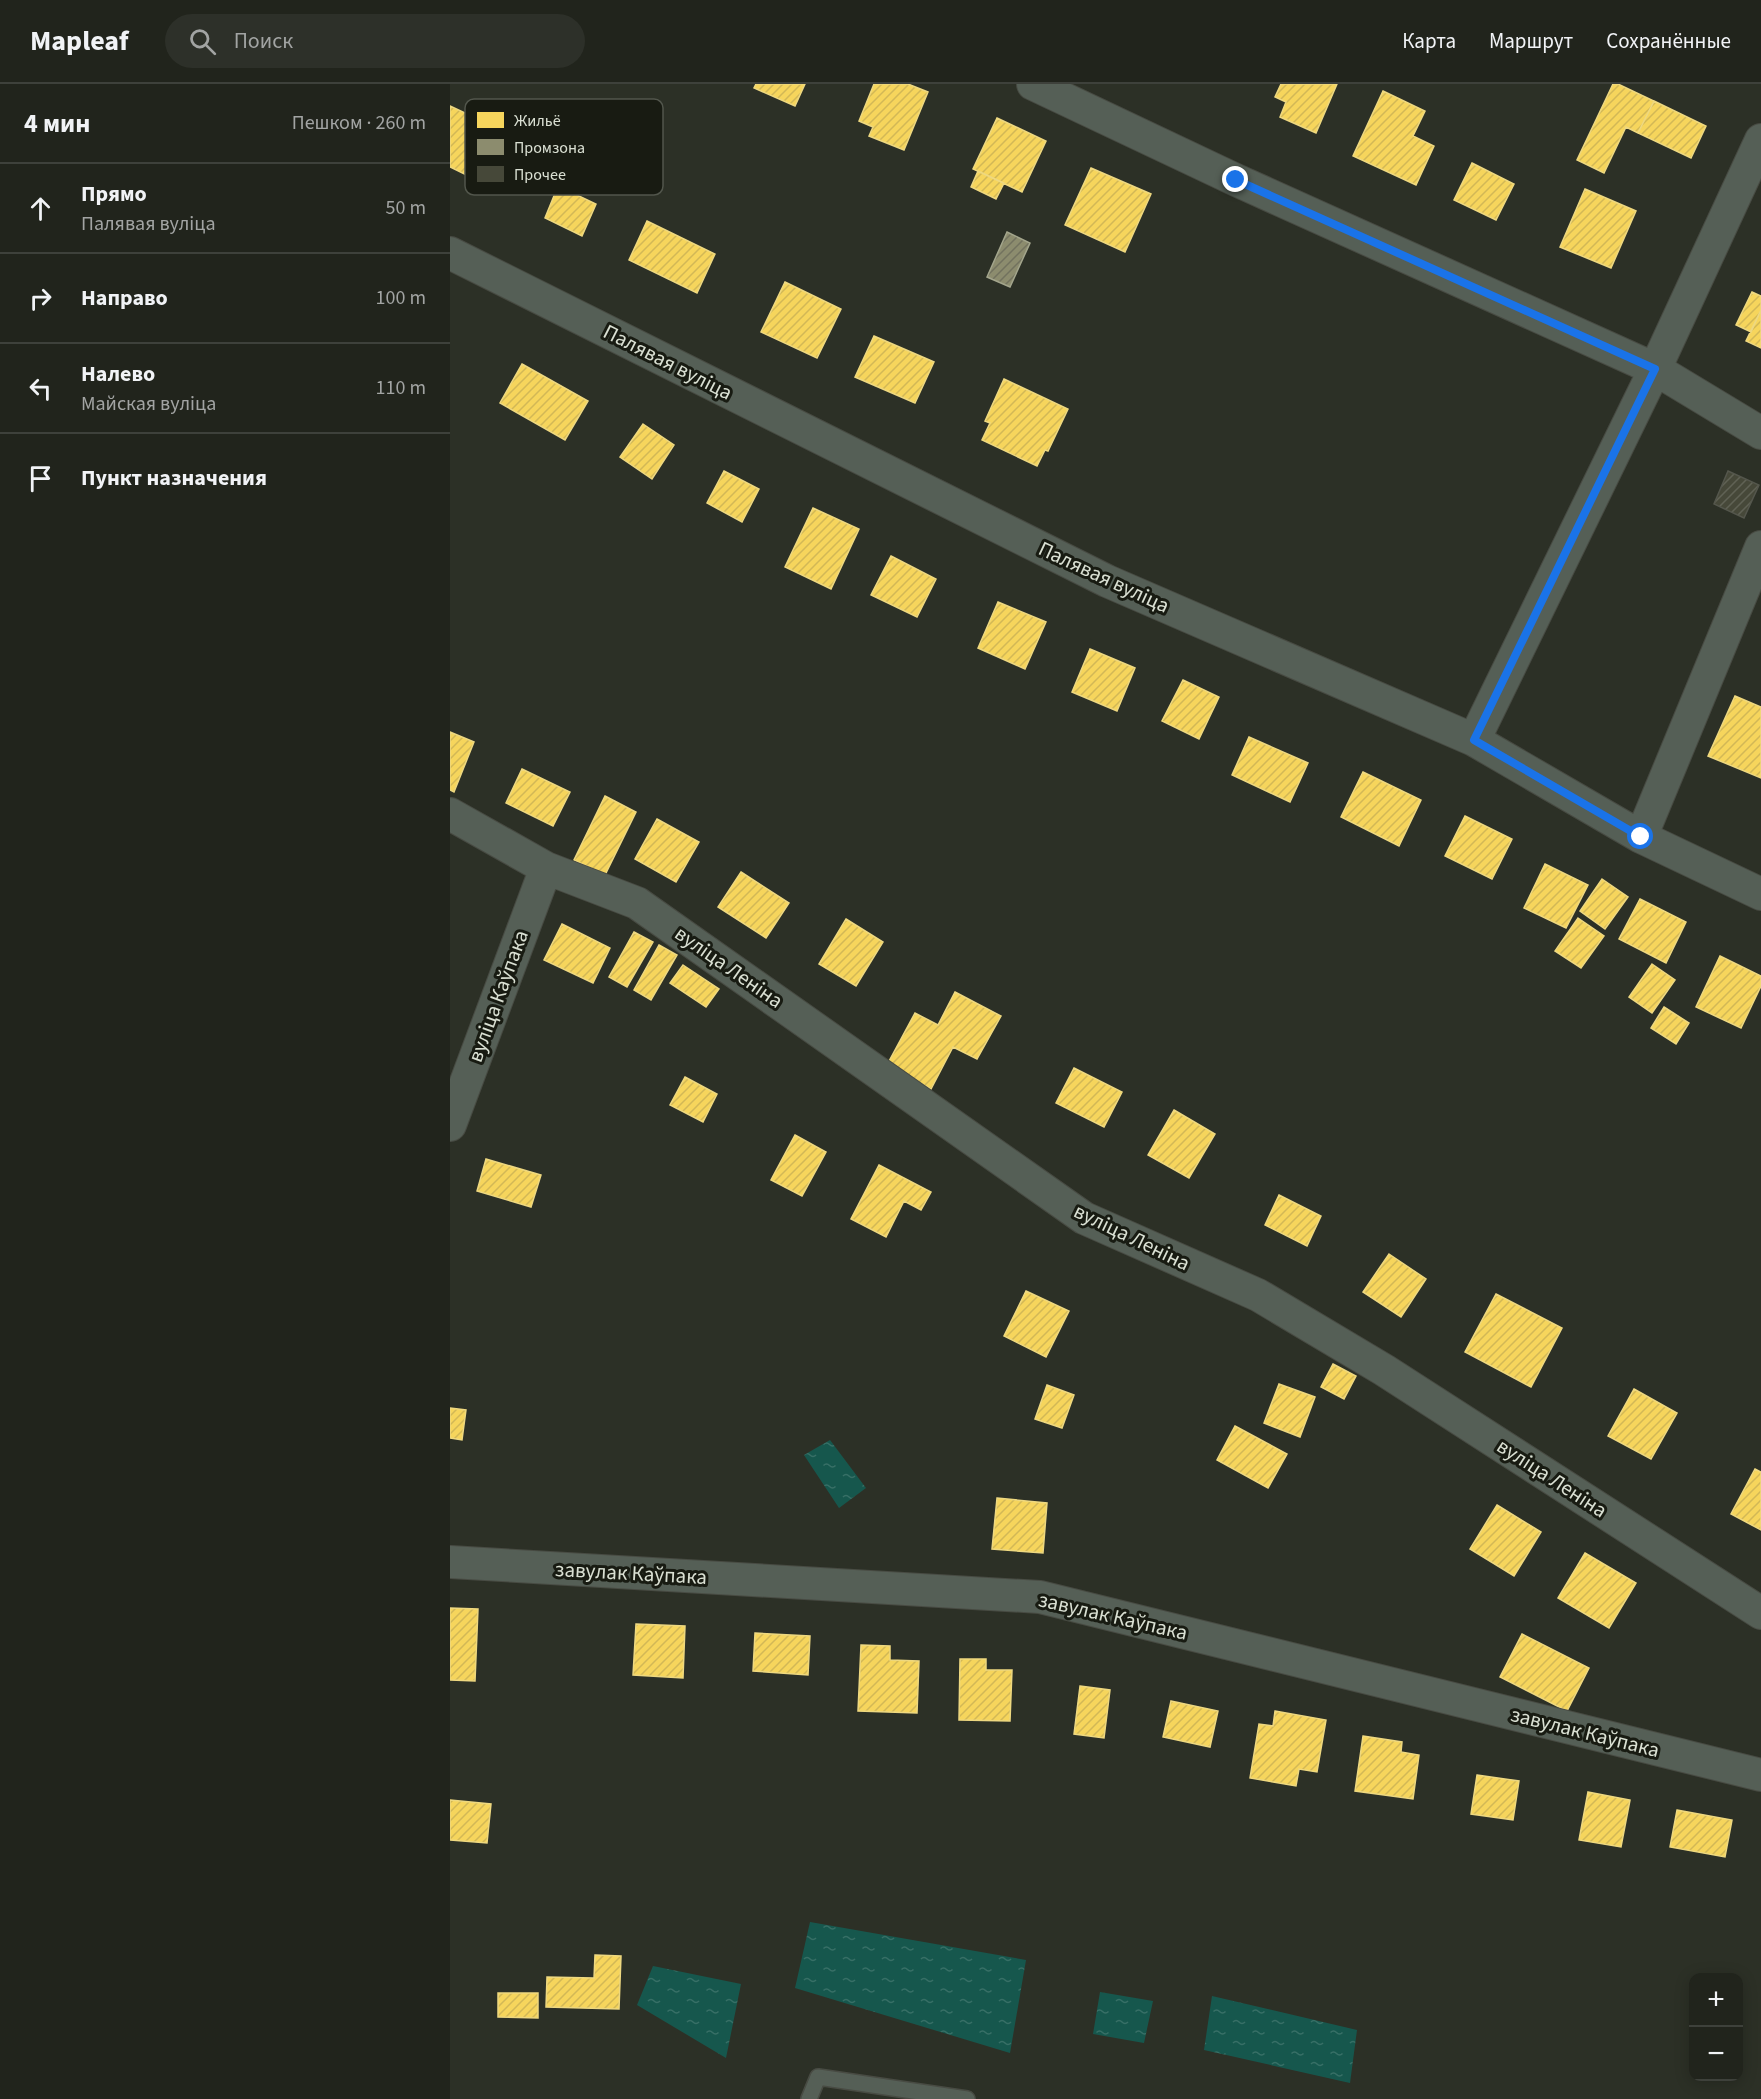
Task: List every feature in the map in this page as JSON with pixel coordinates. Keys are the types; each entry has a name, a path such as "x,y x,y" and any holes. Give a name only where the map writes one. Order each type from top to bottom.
{"street":[{"path":"1033,84 1236,180 1655,369 1761,433"},
{"path":"1474,740 1655,369 1761,140"},
{"name":"Палявая вуліца","path":"450,253 1107,581 1474,740 1641,837 1761,894"},
{"path":"1641,837 1761,547"},
{"name":"вуліца Леніна","path":"450,814 546,868 637,903 1084,1218 1258,1295 1384,1370 1761,1613"},
{"name":"вуліца Каўпака","path":"450,1125 546,868"},
{"name":"завулак Каўпака","path":"450,1562 1040,1597 1761,1775"}],"lane":[{"path":"809,2099 818,2077 967,2099"}],"water":[{"path":"830,1440 866,1488 839,1508 804,1455"},
{"path":"810,1922 1026,1960 1010,2053 795,1988"},
{"path":"653,1966 741,1984 726,2058 637,2005"},
{"path":"1100,1992 1153,2001 1144,2043 1093,2034"},
{"path":"1212,1996 1357,2030 1350,2083 1204,2050"}],"building: Жильё":[{"path":"756,84 805,84 795,106 754,88"},
{"path":"874,84 908,84 928,92 904,150 869,136 873,127 859,121"},
{"path":"1281,84 1337,84 1316,133 1280,117 1286,102 1275,97"},
{"path":"1613,84 1618,84 1654,101 1638,133 1626,127 1604,173 1577,160"},
{"path":"1383,91 1425,111 1413,136 1434,146 1416,185 1353,156"},
{"path":"1654,101 1706,126 1691,158 1638,133"},
{"path":"450,106 465,113 465,174 450,167"},
{"path":"997,118 1046,141 1022,192 973,169"},
{"path":"1472,163 1514,184 1496,220 1454,200"},
{"path":"1091,168 1151,194 1125,252 1065,225"},
{"path":"978,171 1004,183 996,199 971,187"},
{"path":"1585,189 1636,211 1611,268 1560,247"},
{"path":"554,195 577,195 596,204 582,236 545,218"},
{"path":"647,221 715,254 697,293 629,260"},
{"path":"785,282 841,309 817,358 761,332"},
{"path":"1752,292 1761,296 1761,310 1751,332 1736,325"},
{"path":"1761,310 1761,348 1746,341"},
{"path":"874,336 934,362 915,403 855,377"},
{"path":"522,364 588,401 565,440 500,403"},
{"path":"1004,379 1068,409 1048,451 1045,450 1037,466 982,440 990,423 985,421"},
{"path":"643,424 674,445 652,479 620,457"},
{"path":"724,471 759,489 742,522 707,503"},
{"path":"813,508 859,529 831,589 785,567"},
{"path":"891,556 936,579 917,617 871,595"},
{"path":"998,602 1046,622 1025,669 978,648"},
{"path":"1090,649 1135,668 1117,711 1072,692"},
{"path":"1183,680 1219,697 1199,739 1162,721"},
{"path":"1735,696 1761,707 1761,778 1708,756"},
{"path":"450,732 474,742 454,792 450,790"},
{"path":"1249,737 1308,763 1290,802 1232,775"},
{"path":"522,769 570,792 553,826 506,803"},
{"path":"1363,772 1421,800 1399,846 1341,817"},
{"path":"605,796 636,812 605,875 574,860"},
{"path":"1465,816 1512,839 1492,879 1445,856"},
{"path":"657,819 699,842 676,882 635,859"},
{"path":"1545,864 1588,885 1566,928 1524,908"},
{"path":"741,872 789,903 766,938 718,907"},
{"path":"1602,879 1628,897 1605,929 1580,911"},
{"path":"1640,899 1686,922 1666,963 1619,939"},
{"path":"1578,918 1604,936 1581,968 1555,951"},
{"path":"846,919 883,942 856,986 819,964"},
{"path":"562,924 610,948 593,983 544,960"},
{"path":"634,932 653,942 627,987 609,977"},
{"path":"659,945 677,955 651,1000 634,990"},
{"path":"1720,956 1761,976 1761,986 1741,1028 1696,1007"},
{"path":"1652,964 1675,980 1652,1013 1629,997"},
{"path":"683,965 719,989 706,1007 670,983"},
{"path":"955,992 1001,1016 977,1059 953,1047 931,1089 887,1065 915,1013 938,1025"},
{"path":"1664,1007 1689,1023 1676,1044 1651,1028"},
{"path":"1074,1068 1122,1092 1104,1127 1056,1103"},
{"path":"685,1077 717,1094 703,1122 670,1105"},
{"path":"1174,1110 1215,1134 1189,1178 1148,1155"},
{"path":"795,1135 826,1152 802,1196 771,1180"},
{"path":"486,1159 541,1175 531,1207 477,1191"},
{"path":"879,1165 931,1192 921,1210 904,1201 886,1237 851,1219"},
{"path":"1279,1195 1321,1216 1307,1246 1265,1225"},
{"path":"1389,1254 1426,1279 1401,1317 1363,1292"},
{"path":"1026,1291 1069,1311 1046,1357 1004,1336"},
{"path":"1496,1294 1562,1328 1531,1387 1465,1352"},
{"path":"1333,1364 1356,1376 1344,1399 1321,1387"},
{"path":"1279,1384 1315,1397 1300,1437 1264,1423"},
{"path":"1047,1385 1074,1395 1062,1428 1035,1419"},
{"path":"1634,1389 1677,1413 1651,1459 1608,1436"},
{"path":"450,1408 466,1410 462,1440 450,1438"},
{"path":"1235,1426 1287,1454 1268,1488 1217,1460"},
{"path":"1755,1469 1761,1472 1761,1530 1731,1514"},
{"path":"997,1498 1047,1503 1043,1553 992,1549"},
{"path":"1497,1505 1541,1532 1514,1576 1470,1549"},
{"path":"1585,1553 1636,1583 1609,1628 1558,1598"},
{"path":"450,1608 478,1609 475,1681 450,1680"},
{"path":"636,1624 685,1626 683,1678 633,1675"},
{"path":"755,1633 810,1636 808,1675 753,1671"},
{"path":"1522,1634 1589,1668 1567,1711 1500,1677"},
{"path":"861,1645 890,1646 890,1660 919,1661 917,1713 858,1711"},
{"path":"960,1659 986,1659 986,1670 1012,1670 1010,1721 959,1720"},
{"path":"1080,1686 1110,1690 1104,1738 1074,1734"},
{"path":"1171,1701 1218,1711 1210,1747 1163,1737"},
{"path":"1275,1711 1326,1720 1317,1772 1299,1769 1296,1786 1250,1778 1259,1724 1273,1726"},
{"path":"1363,1736 1402,1742 1401,1752 1419,1755 1413,1799 1355,1791"},
{"path":"1477,1775 1519,1781 1513,1820 1471,1814"},
{"path":"1588,1792 1630,1800 1621,1847 1579,1840"},
{"path":"450,1800 491,1804 487,1843 450,1840"},
{"path":"1677,1810 1732,1820 1725,1857 1670,1847"},
{"path":"595,1955 621,1956 619,2009 546,2007 547,1977 594,1978"},
{"path":"498,1993 538,1993 538,2018 498,2017"}],"building: Промзона":[{"path":"1007,232 1030,243 1010,287 987,277"}],"building: Прочее":[{"path":"1728,471 1759,485 1744,518 1714,504"}],"route":[{"path":"1236,180 1655,369 1474,740 1641,837"}]}
